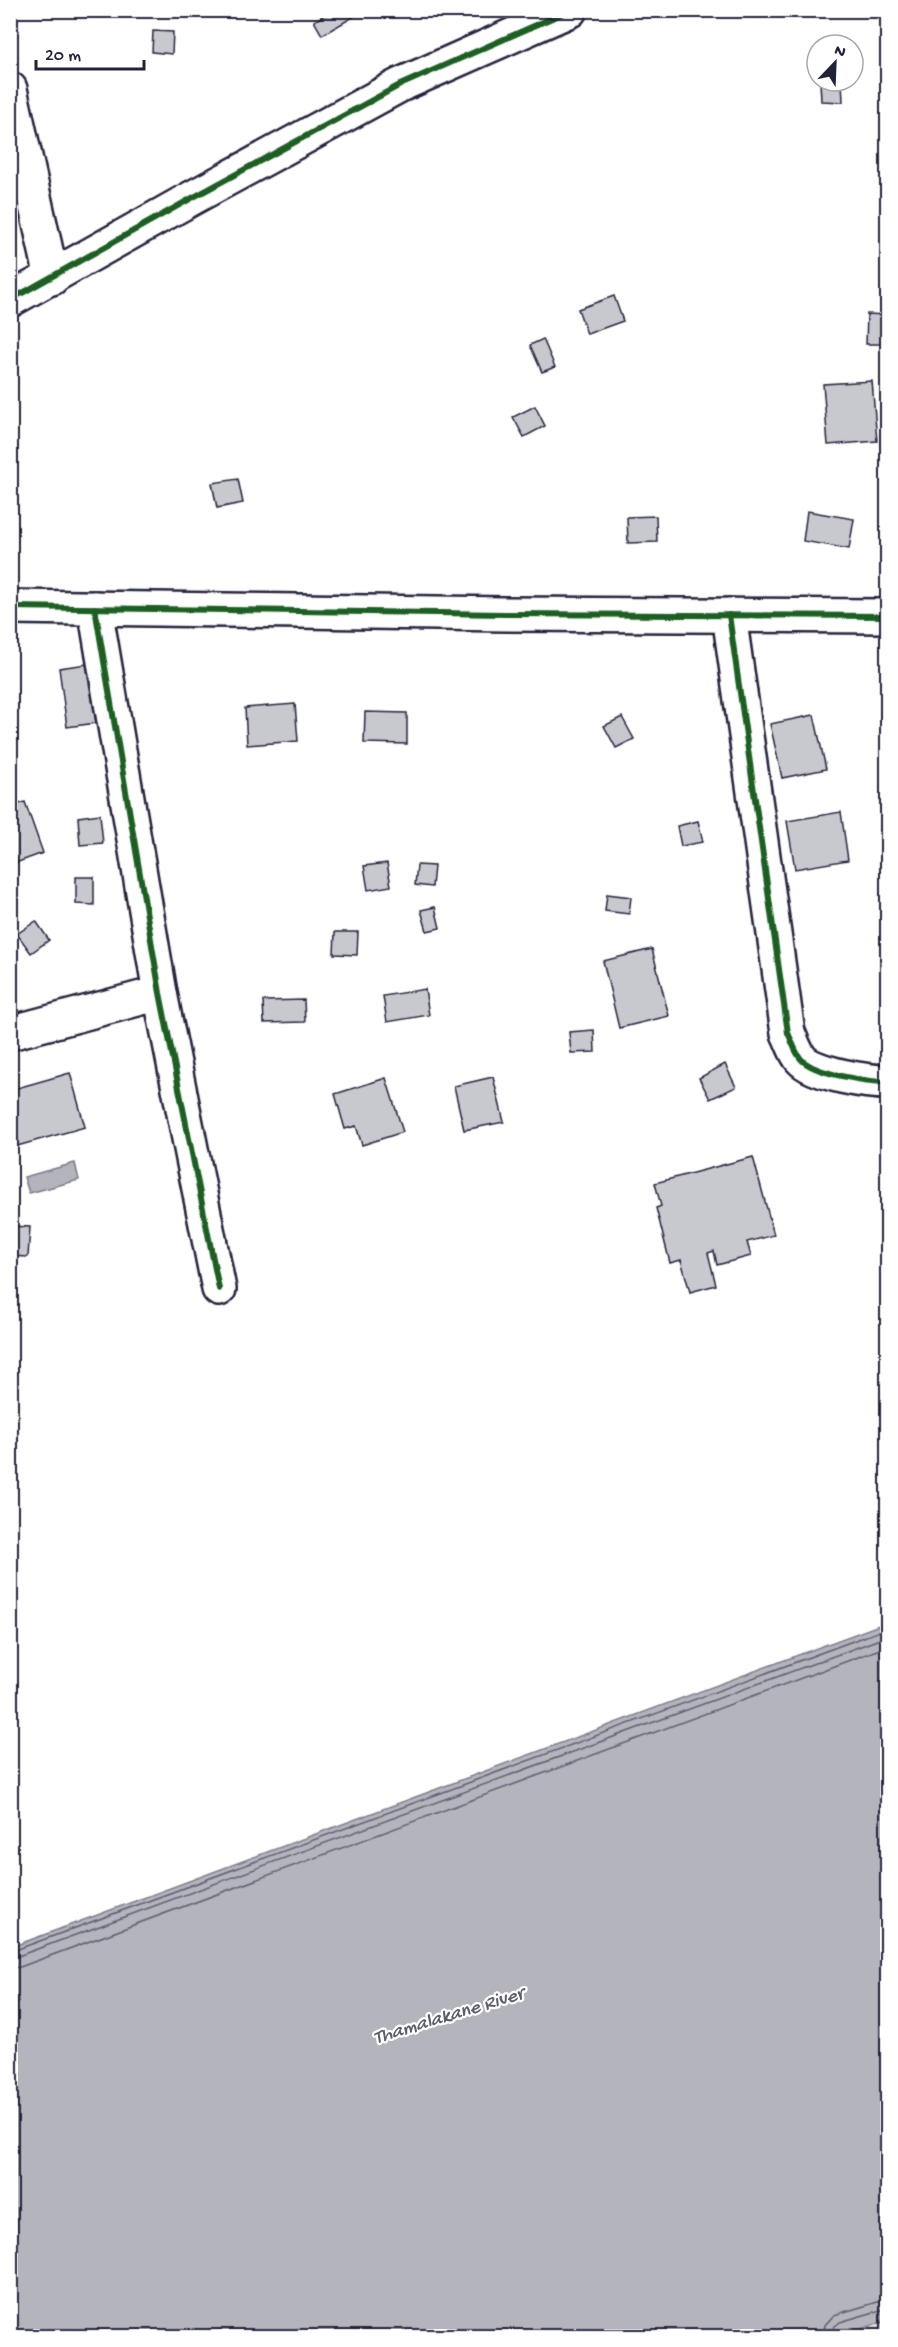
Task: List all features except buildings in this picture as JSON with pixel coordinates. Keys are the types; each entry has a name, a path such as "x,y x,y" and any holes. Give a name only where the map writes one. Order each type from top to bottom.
{"street":[{"path":"10,300 400,85 570,10"},
{"path":"10,89 52,278"},
{"path":"10,607 888,616"},
{"path":"95,608 160,993 219,1289"},
{"path":"729,615 788,1033 802,1060 830,1073 868,1082 888,1082"},
{"path":"10,1033 160,993"}],"shaded area":[{"path":"887,2321 887,2336 837,2336"}],"water":[{"path":"75,1163 79,1180 29,1193 24,1177"},
{"name":"Thamalakane River","path":"887,1622 887,2321 837,2336 11,2336 11,1947"}],"cycle path":[{"path":"10,300 400,85 570,10"},
{"path":"10,607 506,614 888,616"},
{"path":"95,608 160,993 219,1289"},
{"path":"729,615 788,1033 801,1059 817,1069 868,1081 888,1082"}]}
